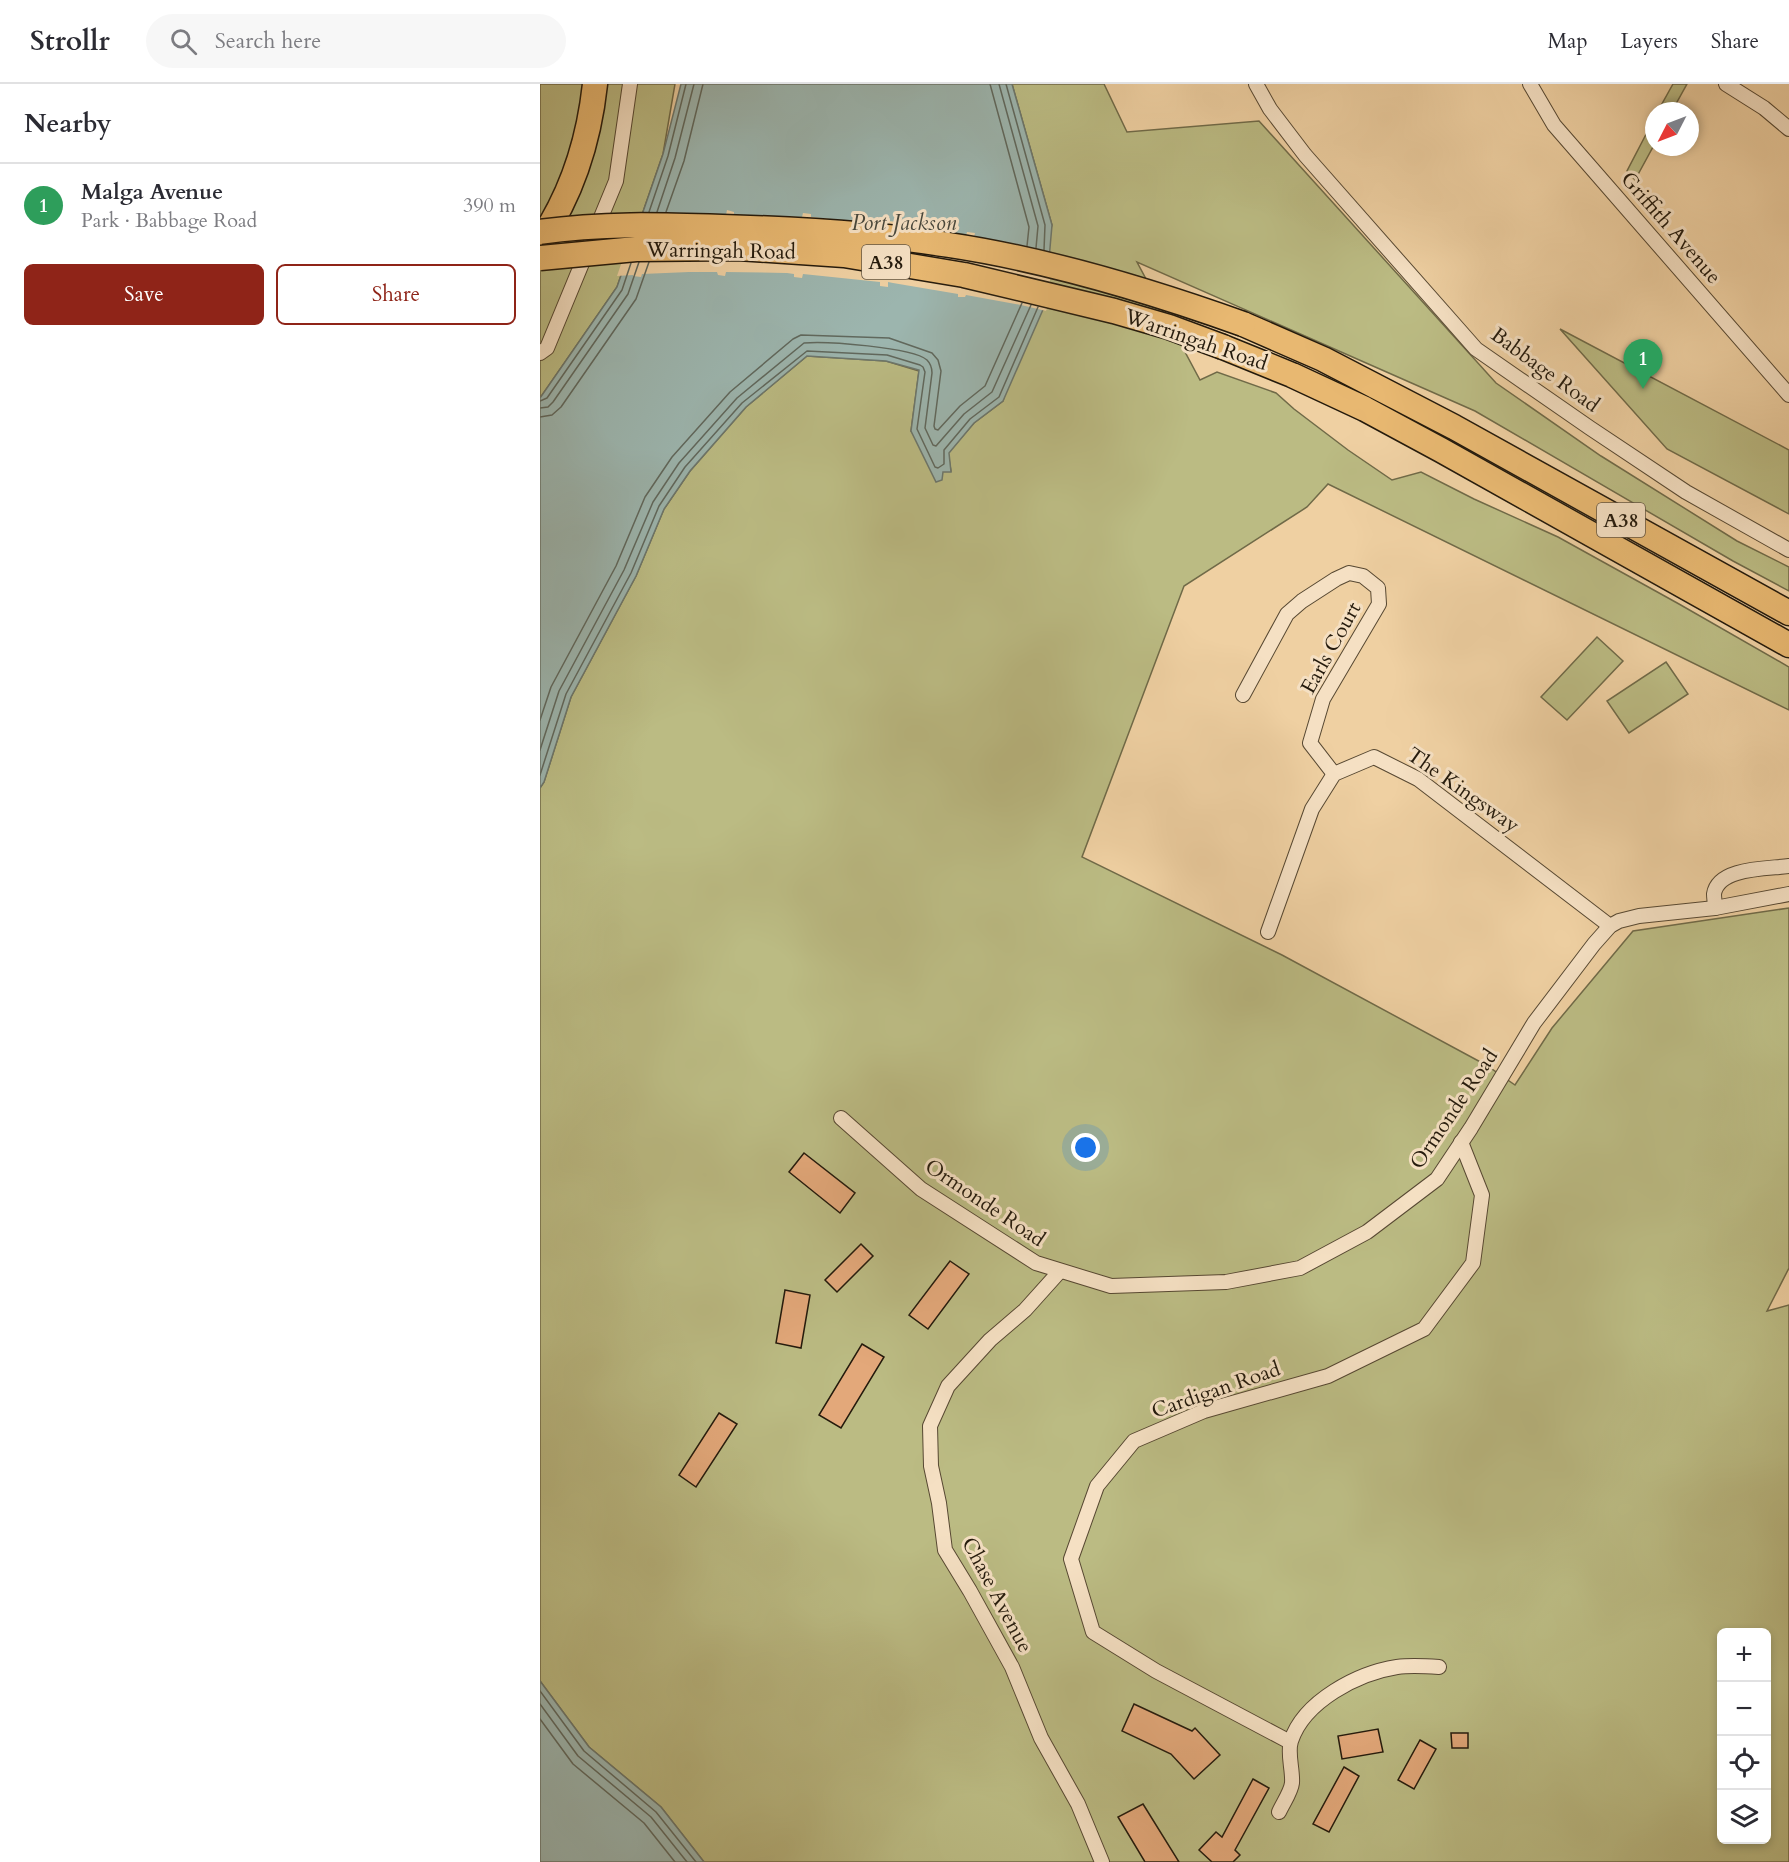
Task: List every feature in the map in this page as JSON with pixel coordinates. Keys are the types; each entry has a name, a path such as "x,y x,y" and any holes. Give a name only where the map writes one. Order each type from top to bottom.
{"highway":[{"path":"540,241 551,225 574,176 586,135 595,84"},
{"name":"Warringah Road","path":"540,232 641,225 755,228 868,235 949,245 1014,257 1085,274 1194,307 1243,324 1323,359 1454,426 1789,613"},
{"name":"Warringah Road","path":"540,258 636,249 738,248 844,255 964,275 1114,311 1168,327 1292,375 1365,409 1789,645"}],"street":[{"path":"540,353 547,348 616,181 630,84"},
{"name":"Babbage Road","path":"1256,84 1270,109 1305,155 1476,349 1677,486 1750,530 1789,550"},
{"name":"Griffith Avenue","path":"1530,84 1554,125 1789,395"},
{"path":"1726,84 1764,108 1789,129"},
{"name":"Earls Court","path":"1243,695 1287,614 1302,601 1349,573 1363,576 1378,588 1379,604 1323,699 1310,743 1334,774"},
{"name":"The Kingsway","path":"1334,774 1374,757 1411,775 1610,926"},
{"path":"1268,932 1312,809 1334,774"},
{"path":"1715,908 1714,893 1717,885 1729,875 1789,866"},
{"name":"Ormonde Road","path":"841,1118 921,1188 1036,1263 1060,1271 1111,1286 1226,1282 1300,1268 1367,1232 1437,1179 1534,1023 1610,926 1640,915 1715,908 1789,894"},
{"name":"Cardigan Road","path":"1290,1742 1156,1671 1093,1632 1071,1559 1096,1486 1134,1441 1204,1411 1328,1376 1424,1329 1473,1263 1482,1195 1461,1143"},
{"name":"Chase Avenue","path":"1060,1271 1025,1310 990,1340 948,1386 930,1426 931,1466 939,1503 945,1550 1012,1667 1041,1738 1078,1804 1102,1862"},
{"path":"1279,1812 1292,1785 1290,1742 1312,1709 1332,1693 1372,1674 1397,1667 1439,1667"}],"green space":[{"path":"540,84 675,84 663,154 617,287 540,398"},
{"path":"1012,84 1104,84 1127,132 1259,121 1496,383 1601,456 1737,541 1789,567 1789,591 1733,561 1475,411 1137,262 1200,380 1217,372 1276,393 1348,450 1392,480 1421,472 1558,537 1789,667 1789,710 1328,484 1307,507 1184,586 1082,857 1282,955 1486,1065 1515,1085 1552,1028 1633,931 1789,908 1789,1268 1767,1311 1789,1305 1789,1862 704,1862 661,1807 589,1747 540,1681 540,788 544,782 571,697 636,576 664,509 690,471 746,407 807,356 886,361 919,371 911,431 943,471 951,471 948,453 974,423 1003,401 1052,225"},
{"path":"1673,84 1687,84 1677,102 1663,102"},
{"path":"1645,136 1645,156 1648,156 1635,180 1627,171"},
{"path":"1560,329 1789,450 1789,514 1667,449"},
{"path":"1597,637 1623,661 1567,720 1541,697"},
{"path":"1666,662 1688,694 1629,733 1607,701"}],"water":[{"name":"Port Jackson","path":"681,84 1012,84 1052,225 1045,305 1003,401 974,423 949,453 951,472 943,472 942,480 936,482 911,431 919,370 886,361 807,356 746,407 690,471 664,509 636,576 571,697 544,782 540,788 540,398 617,287 663,154"},
{"path":"540,1681 589,1747 661,1807 704,1862 540,1862"}],"pier":[{"path":"727,210 734,212 734,215 802,217 803,213 811,214 811,217 888,225 889,221 897,222 897,226 966,236 967,232 975,233 974,237 1052,254 1048,306 1046,311 966,295 958,297 958,294 888,282 888,287 880,286 880,282 803,274 802,278 787,273 726,272 725,276 718,275 717,272 689,272 642,274 641,277 617,276 638,215 642,215 642,212 650,213 650,215 726,215"}],"building":[{"path":"804,1153 855,1193 840,1213 789,1172"},
{"path":"861,1244 873,1256 837,1292 825,1280"},
{"path":"950,1261 969,1274 928,1329 909,1315"},
{"path":"785,1290 810,1295 801,1348 776,1343"},
{"path":"862,1344 884,1357 841,1428 819,1415"},
{"path":"719,1413 737,1424 696,1487 679,1475"},
{"path":"1134,1704 1192,1731 1195,1728 1220,1755 1194,1779 1171,1754 1122,1731"},
{"path":"1378,1729 1383,1752 1342,1759 1338,1736"},
{"path":"1451,1733 1468,1733 1468,1748 1452,1748"},
{"path":"1420,1740 1436,1749 1414,1789 1398,1780"},
{"path":"1344,1767 1359,1776 1329,1832 1313,1824"},
{"path":"1253,1779 1269,1788 1235,1850 1240,1855 1233,1862 1212,1862 1199,1850 1216,1832 1222,1837"},
{"path":"1143,1804 1179,1862 1145,1862 1118,1817"}],"place":[{"name":"Malga Avenue","path":"1643,389"}]}
